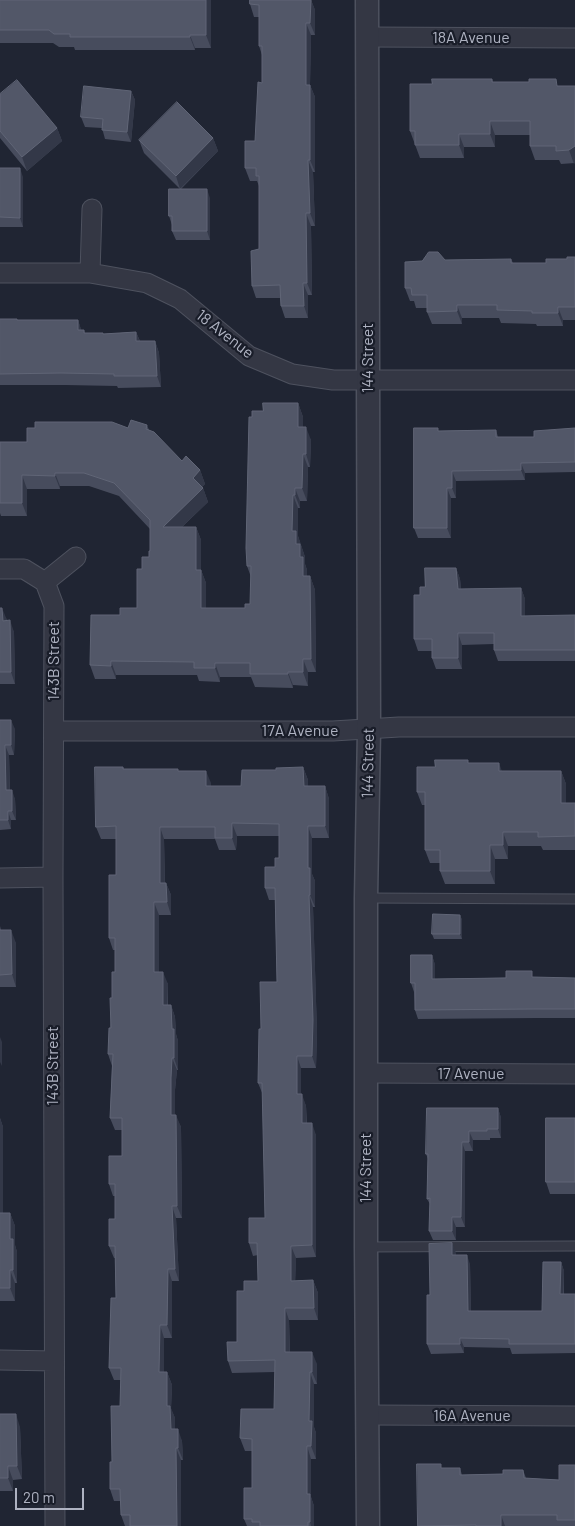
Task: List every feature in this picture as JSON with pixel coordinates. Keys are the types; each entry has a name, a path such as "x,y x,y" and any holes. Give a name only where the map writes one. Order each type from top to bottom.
{"street":[{"name":"144 Street","path":"367,0 369,730 366,898 366,1247 369,1415 368,1526"},
{"name":"18A Avenue","path":"367,38 575,38"},
{"path":"90,273 92,209"},
{"name":"18 Avenue","path":"0,273 90,273 147,283 180,299 249,356 292,374 333,380 575,380"},
{"path":"0,569 24,569 45,582 76,557"},
{"name":"143B Street","path":"45,582 54,606 52,877 55,1526"},
{"name":"17A Avenue","path":"54,731 333,731 400,727 575,727"},
{"path":"0,878 52,877"},
{"name":"17 Avenue","path":"367,1073 575,1074"},
{"path":"0,1360 54,1360"},
{"name":"16A Avenue","path":"369,1415 575,1416"}],"lane":[{"path":"366,898 575,899"},
{"path":"366,1247 575,1246"}],"building":[{"path":"0,0 206,0 206,35 190,35 190,37 70,37 70,34 54,34 49,30 0,30"},
{"path":"250,0 311,0 310,23 306,23 306,85 310,85 310,160 308,160 310,213 306,213 307,283 303,283 304,306 281,306 280,285 252,286 251,251 259,249 259,176 256,176 256,168 245,168 245,141 255,141 258,82 262,83 262,46 259,46 259,5 250,4"},
{"path":"432,79 492,79 492,82 529,82 529,79 556,79 557,86 575,86 575,146 569,150 556,151 556,146 530,146 530,121 490,121 490,134 459,134 459,145 415,145 415,131 410,131 410,84 432,84"},
{"path":"17,80 57,128 22,157 0,131 0,94"},
{"path":"84,86 131,91 127,132 102,130 103,119 81,117"},
{"path":"177,102 213,138 176,176 139,140"},
{"path":"0,168 20,168 20,218 0,217"},
{"path":"169,189 207,189 207,231 172,231 172,216 169,216"},
{"path":"429,252 438,252 445,260 511,259 511,263 546,263 546,259 575,257 575,307 558,307 558,313 532,313 532,311 497,310 497,305 457,305 457,311 427,312 427,295 412,295 411,288 405,288 405,262 422,261"},
{"path":"0,319 78,320 78,330 84,330 84,333 136,332 136,341 155,341 157,376 61,373 0,374"},
{"path":"263,403 298,403 298,427 306,427 306,454 303,454 302,488 295,488 295,495 293,495 292,531 296,531 296,544 300,544 300,557 303,557 303,576 310,576 311,659 303,659 303,672 250,674 250,663 215,663 215,668 194,668 194,662 111,661 111,666 90,665 91,615 120,615 120,608 137,608 137,569 142,569 142,557 149,557 150,520 114,483 84,473 55,473 55,476 22,475 22,503 0,503 0,442 27,442 27,428 35,428 35,422 112,422 128,428 131,420 147,425 146,429 154,432 182,461 186,456 200,470 193,478 203,488 163,527 196,527 196,570 201,570 201,608 245,608 245,604 250,604 251,566 247,566 246,548 249,417 252,417 252,411 263,411"},
{"path":"414,428 438,428 438,431 496,430 496,437 534,437 534,431 575,428 575,462 521,463 521,470 452,471 452,488 447,488 447,528 414,528"},
{"path":"425,568 456,568 458,589 521,588 521,616 575,615 575,650 494,650 494,633 458,633 458,658 432,658 432,639 414,639 414,595 420,595 420,587 425,587"},
{"path":"0,608 2,608 3,621 10,620 11,672 0,672"},
{"path":"0,720 11,720 11,745 5,745 6,790 12,790 12,811 8,811 8,820 0,820"},
{"path":"435,760 468,760 468,763 499,763 499,771 561,771 561,803 575,803 575,836 538,837 538,832 503,832 503,845 490,845 490,871 440,871 440,850 425,850 425,792 417,792 417,767 435,767"},
{"path":"95,767 206,771 206,786 241,786 242,770 276,770 276,768 303,767 304,786 325,786 325,826 308,826 313,1020 312,1056 297,1056 297,1094 302,1094 302,1123 312,1123 312,1245 291,1246 291,1281 313,1280 314,1308 285,1308 285,1352 312,1352 309,1421 312,1421 311,1446 307,1446 307,1494 310,1494 310,1522 308,1522 308,1526 260,1526 260,1522 244,1519 244,1488 252,1488 252,1439 240,1438 241,1409 274,1409 275,1360 228,1361 227,1342 237,1342 237,1291 244,1291 244,1281 258,1281 257,1243 249,1243 249,1218 265,1218 262,1083 258,1083 259,1029 261,1029 260,982 277,982 275,888 265,888 265,867 275,867 275,858 279,858 279,824 232,823 232,838 215,838 215,827 160,827 160,883 166,883 167,902 154,902 154,972 163,972 163,1005 171,1005 172,1029 174,1029 171,1115 176,1115 177,1206 172,1206 175,1269 168,1269 167,1325 160,1325 159,1372 167,1372 167,1406 170,1406 171,1429 178,1429 178,1448 176,1448 177,1526 130,1526 130,1515 121,1515 120,1489 110,1489 110,1462 112,1462 111,1406 120,1406 121,1368 109,1368 111,1298 116,1298 115,1246 109,1246 109,1219 115,1219 115,1184 109,1184 109,1156 122,1156 122,1118 110,1118 113,1054 108,1054 109,1028 111,1028 110,998 112,998 112,972 115,972 115,938 109,938 109,875 116,875 116,826 96,827"},
{"path":"433,914 460,915 460,934 432,934"},
{"path":"0,930 11,930 12,974 0,975"},
{"path":"411,955 432,955 432,979 506,978 506,971 532,971 532,977 575,978 575,1009 415,1010 415,983 411,983"},
{"path":"427,1108 498,1108 498,1129 469,1131 469,1142 462,1142 461,1217 452,1217 452,1231 429,1231 430,1198 427,1199 428,1154 426,1154"},
{"path":"546,1118 575,1118 575,1182 546,1182"},
{"path":"0,1213 10,1213 10,1239 13,1239 13,1270 10,1270 10,1288 0,1288"},
{"path":"452,1243 452,1255 467,1255 468,1311 542,1311 543,1262 561,1262 560,1294 575,1294 575,1344 509,1344 509,1339 460,1338 460,1344 427,1344 427,1295 430,1295 429,1244"},
{"path":"0,1414 16,1414 17,1466 8,1466 8,1478 0,1478"},
{"path":"417,1464 441,1464 441,1468 460,1468 460,1475 503,1474 503,1470 523,1470 524,1478 559,1480 559,1465 575,1465 575,1520 557,1520 557,1515 501,1515 501,1526 418,1526"}]}
